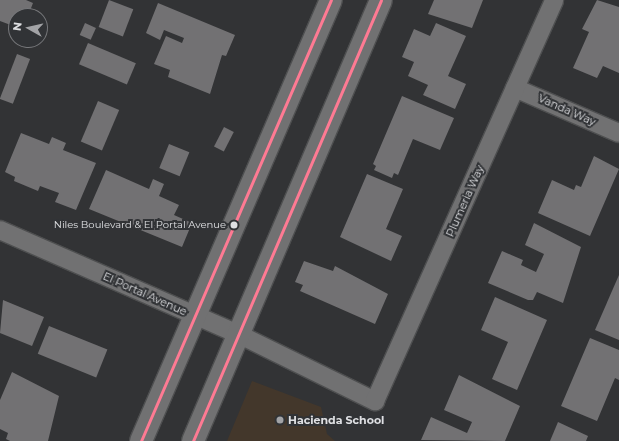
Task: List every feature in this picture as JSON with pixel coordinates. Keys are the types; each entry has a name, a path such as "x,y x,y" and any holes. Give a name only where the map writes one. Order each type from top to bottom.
{"main road":[{"path":"141,441 331,0"},
{"path":"193,441 381,0"}],"street":[{"name":"Plumeria Way","path":"375,401 554,0"},
{"name":"Vanda Way","path":"515,88 619,133"},
{"name":"El Portal Avenue","path":"0,230 238,334 375,401"}],"shaded area":[{"name":"Hacienda School","path":"252,381 321,407 327,434 335,441 227,441"}],"building":[{"path":"0,0 26,0 33,3 31,8 8,8 8,24 0,21"},
{"path":"109,0 133,9 123,36 99,27"},
{"path":"434,0 483,0 472,28 428,14"},
{"path":"597,0 619,7 619,73 603,66 597,78 573,68 589,32 582,29"},
{"path":"158,3 235,35 226,56 222,55 210,94 168,77 170,70 154,64 166,36 182,43 184,38 164,30 160,40 146,33"},
{"path":"85,23 96,28 91,40 80,35"},
{"path":"436,23 466,36 448,76 466,84 455,109 423,95 428,85 408,76 414,62 402,57 414,29 430,36"},
{"path":"88,43 136,63 127,84 79,64"},
{"path":"17,54 30,59 13,104 0,98"},
{"path":"402,96 454,118 440,150 413,139 398,175 394,173 392,178 374,170 376,166 373,164"},
{"path":"98,101 119,110 102,150 81,142"},
{"path":"224,127 234,132 224,152 214,147"},
{"path":"21,133 49,144 52,137 66,143 63,150 96,163 76,210 55,202 59,193 40,186 38,191 14,181 15,177 5,172"},
{"path":"169,144 189,152 180,176 159,168"},
{"path":"594,156 619,169 590,236 538,213 552,180 574,190 576,185 581,187"},
{"path":"106,170 149,189 153,179 164,184 159,196 179,205 174,215 192,223 182,247 89,209"},
{"path":"367,174 403,189 386,229 402,236 391,261 340,237"},
{"path":"534,223 581,247 563,303 537,292 533,300 528,300 488,283 502,251 523,260 521,265 536,272 544,254 525,245"},
{"path":"304,261 333,271 335,266 388,294 375,324 300,291 303,285 295,282"},
{"path":"619,275 619,340 595,330"},
{"path":"495,297 547,320 517,390 492,379 508,342 481,330"},
{"path":"3,300 44,317 32,346 0,333"},
{"path":"49,326 107,350 96,377 38,354"},
{"path":"590,338 619,350 619,380 615,378 597,421 561,406"},
{"path":"12,372 59,396 48,441 10,441 6,439 8,433 0,429 0,400"},
{"path":"459,375 520,406 505,441 421,440 431,417 467,433 472,422 444,410"},
{"path":"558,422 588,436 586,441 550,441"}],"transit line":[{"path":"141,441 331,0"},
{"path":"193,441 381,0"}],"place":[{"name":"Niles Boulevard & El Portal Avenue","path":"234,225"},
{"name":"Hacienda School","path":"280,420"}]}
